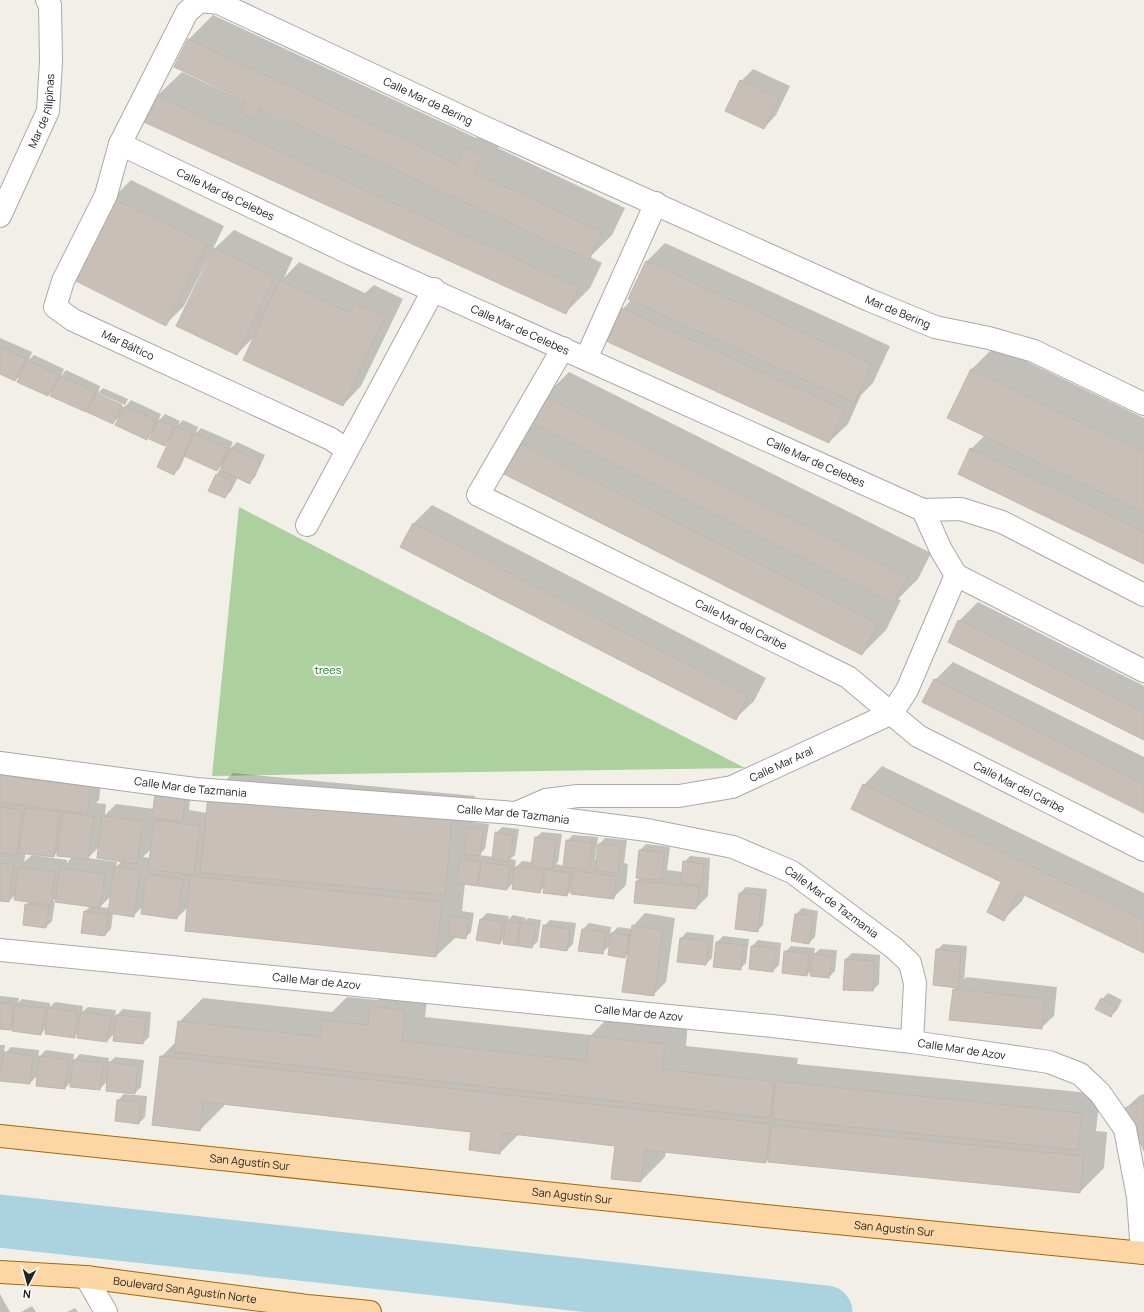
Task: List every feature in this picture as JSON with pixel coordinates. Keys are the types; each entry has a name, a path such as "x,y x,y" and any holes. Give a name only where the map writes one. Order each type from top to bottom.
{"main road":[{"name":"San Agustín Sur","path":"0,1136 1143,1253"},
{"name":"Boulevard San Agustín Norte","path":"0,1272 86,1277 308,1309 370,1312"}],"street":[{"name":"Mar de Filipinas","path":"0,216 48,111 50,5 47,0"},
{"name":"Mar Báltico","path":"200,1 187,12 120,144 106,195 63,281 55,306 73,320 330,439 347,450"},
{"name":"Calle Mar de Bering","path":"200,1 219,2 488,129 656,203"},
{"name":"Calle Mar de Celebes","path":"120,144 351,254 434,289 923,510 961,509 1002,522 1144,595"},
{"path":"586,359 656,203"},
{"name":"Mar de Bering","path":"656,203 869,300 935,327 989,338 1034,351 1144,404"},
{"path":"307,525 434,289"},
{"name":"Calle Mar del Caribe","path":"563,348 478,495 848,677 918,736 1144,850"},
{"path":"923,510 941,550 956,575 1144,671"},
{"path":"892,713 907,690 956,575"},
{"name":"Calle Mar Aral","path":"515,813 546,800 578,796 679,796 732,787 892,713"},
{"name":"Calle Mar de Tazmania","path":"0,763 195,790 515,813 647,830 733,847 792,872 894,948 910,963 915,983 912,1042"},
{"name":"Calle Mar de Azov","path":"0,950 765,1025 912,1042 1049,1062 1080,1074 1100,1093 1125,1129 1138,1197 1143,1253"},
{"path":"86,1277 106,1312"}],"green space":[{"name":"trees","path":"239,507 745,768 212,776"}],"building":[{"path":"188,39 457,164 465,147 483,156 474,172 602,232 589,260 260,107 254,119 240,112 245,100 174,67"},
{"path":"740,80 779,99 764,129 725,111"},
{"path":"157,96 579,287 566,314 144,122"},
{"path":"112,198 207,244 166,326 72,279"},
{"path":"214,248 275,277 237,355 176,326"},
{"path":"646,261 872,364 855,403 628,299"},
{"path":"280,280 350,313 354,303 385,317 343,406 243,360"},
{"path":"622,308 845,410 829,443 606,341"},
{"path":"0,346 26,359 15,381 0,374"},
{"path":"27,360 59,375 48,396 17,382"},
{"path":"971,369 1144,453 1144,513 947,418"},
{"path":"60,376 95,392 86,412 50,396"},
{"path":"96,393 122,405 113,424 87,412"},
{"path":"545,396 908,577 894,604 531,423"},
{"path":"125,406 156,420 147,440 115,425"},
{"path":"159,420 174,427 165,446 149,439"},
{"path":"176,426 193,434 174,475 157,467"},
{"path":"194,433 228,449 217,471 184,456"},
{"path":"516,441 878,624 862,655 500,472"},
{"path":"230,448 260,461 250,484 220,470"},
{"path":"970,448 1144,532 1144,564 958,474"},
{"path":"216,474 233,482 225,498 208,491"},
{"path":"413,523 748,696 736,720 400,547"},
{"path":"958,620 1144,713 1144,740 948,642"},
{"path":"934,679 1144,785 1144,813 922,702"},
{"path":"0,775 91,787 87,814 0,802"},
{"path":"863,784 1144,921 1144,953 1018,892 1004,921 987,912 1001,882 851,809"},
{"path":"155,793 185,796 183,821 152,818"},
{"path":"208,797 452,819 445,895 200,873"},
{"path":"0,807 22,810 17,855 0,853"},
{"path":"25,808 60,812 54,857 19,853"},
{"path":"63,812 94,817 88,859 57,856"},
{"path":"102,816 143,821 137,864 97,858"},
{"path":"154,820 200,826 194,875 148,869"},
{"path":"467,827 483,830 480,856 464,854"},
{"path":"495,832 513,835 509,862 492,859"},
{"path":"535,837 556,840 552,869 531,866"},
{"path":"566,840 592,843 589,870 563,867"},
{"path":"598,844 621,846 618,873 595,871"},
{"path":"639,850 664,853 662,880 636,878"},
{"path":"460,859 481,862 477,886 457,883"},
{"path":"683,861 704,864 702,885 681,883"},
{"path":"481,862 510,866 507,890 478,886"},
{"path":"0,863 14,865 9,902 0,901"},
{"path":"18,867 55,872 51,905 14,900"},
{"path":"114,867 140,870 134,917 108,913"},
{"path":"515,867 543,870 540,893 512,889"},
{"path":"60,868 105,874 100,908 55,902"},
{"path":"546,870 570,873 567,896 543,893"},
{"path":"573,871 616,876 614,899 571,894"},
{"path":"147,874 183,879 177,919 141,914"},
{"path":"190,876 442,902 436,957 185,931"},
{"path":"636,881 699,887 696,909 634,903"},
{"path":"739,893 762,895 758,932 735,929"},
{"path":"25,904 49,907 46,928 23,925"},
{"path":"84,911 108,914 105,936 81,933"},
{"path":"795,914 813,916 809,944 791,941"},
{"path":"451,916 469,919 466,939 448,936"},
{"path":"480,919 503,922 500,944 476,940"},
{"path":"506,921 520,923 517,946 503,944"},
{"path":"521,923 536,925 532,948 518,946"},
{"path":"543,925 570,929 567,951 540,947"},
{"path":"632,925 663,930 654,996 622,992"},
{"path":"582,929 606,932 603,954 578,951"},
{"path":"611,933 629,935 625,958 608,955"},
{"path":"680,938 709,941 706,965 677,962"},
{"path":"716,942 743,945 741,970 713,967"},
{"path":"751,946 776,948 773,972 749,969"},
{"path":"936,949 961,952 958,988 933,985"},
{"path":"784,951 809,954 807,976 782,973"},
{"path":"813,954 832,956 829,978 810,976"},
{"path":"845,959 874,961 873,991 843,990"},
{"path":"953,989 1045,999 1042,1029 949,1020"},
{"path":"1101,998 1116,1006 1111,1017 1095,1009"},
{"path":"0,1003 13,1004 11,1030 0,1029"},
{"path":"15,1005 45,1008 41,1035 12,1031"},
{"path":"370,1006 405,1010 402,1041 586,1061 589,1036 665,1044 662,1069 774,1082 770,1118 174,1052 178,1021 321,1037 322,1020 368,1025"},
{"path":"48,1008 77,1011 75,1038 45,1034"},
{"path":"81,1012 111,1016 107,1042 77,1038"},
{"path":"116,1015 146,1018 143,1044 113,1041"},
{"path":"4,1052 33,1056 30,1084 0,1081"},
{"path":"39,1056 69,1060 65,1089 36,1086"},
{"path":"160,1056 770,1124 766,1163 645,1150 641,1182 611,1179 615,1146 503,1133 500,1154 469,1150 471,1132 203,1102 200,1131 152,1125"},
{"path":"73,1060 103,1063 100,1090 70,1087"},
{"path":"108,1062 138,1066 135,1094 106,1091"},
{"path":"776,1081 1082,1113 1078,1150 772,1119"},
{"path":"117,1100 141,1102 139,1124 115,1121"},
{"path":"1144,1100 1144,1151 1125,1108"},
{"path":"772,1125 1084,1156 1080,1193 768,1162"}],"waterway":[{"path":"0,1221 826,1312"}]}
